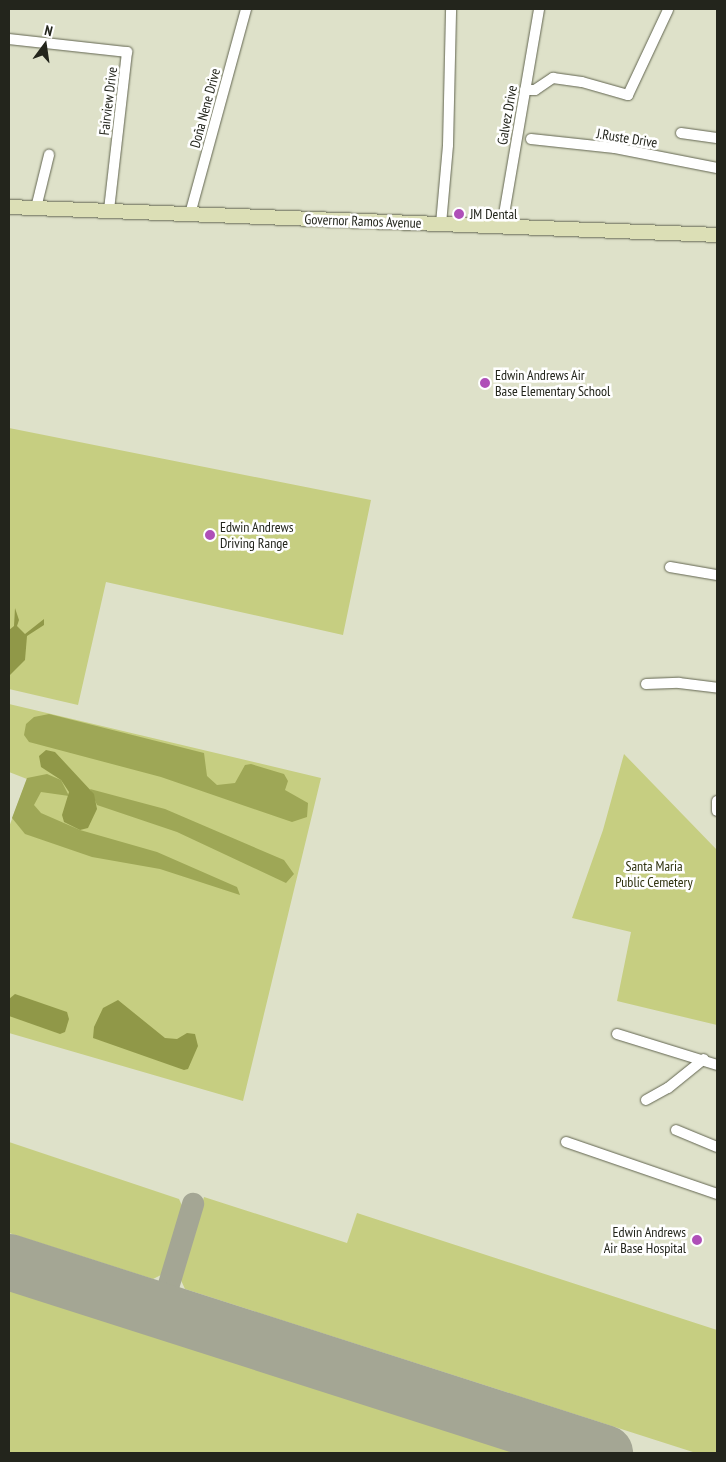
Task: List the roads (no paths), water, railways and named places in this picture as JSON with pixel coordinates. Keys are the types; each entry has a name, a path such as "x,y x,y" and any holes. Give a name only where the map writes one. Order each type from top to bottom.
{"main road":[{"name":"Governor Ramos Avenue","path":"9,207 717,235"}],"street":[{"name":"Doña Nene Drive","path":"190,214 246,9"},
{"path":"441,224 448,145 451,9"},
{"name":"Galvez Drive","path":"502,226 539,9"},
{"path":"525,90 535,90 553,78 582,82 628,95 668,10"},
{"name":"Fairview Drive","path":"9,39 127,52 109,211"},
{"path":"681,133 717,138"},
{"name":"J.Ruste Drive","path":"531,139 615,148 717,168"},
{"path":"36,208 49,155"},
{"path":"670,567 717,575"},
{"path":"646,684 680,683 717,688"},
{"path":"717,801 717,811"},
{"path":"617,1034 704,1059 717,1065"},
{"path":"646,1100 668,1088 704,1059"},
{"path":"676,1130 717,1147"},
{"path":"566,1142 717,1194"}],"place":[{"name":"JM Dental","path":"459,214"},
{"name":"Edwin Andrews Air Base Elementary School","path":"485,383"},
{"name":"Edwin Andrews Driving Range","path":"210,535"},
{"name":"Edwin Andrews Air Base Hospital","path":"697,1240"}],"park label":[{"name":"Santa Maria Public Cemetery","path":"654,874"}]}
